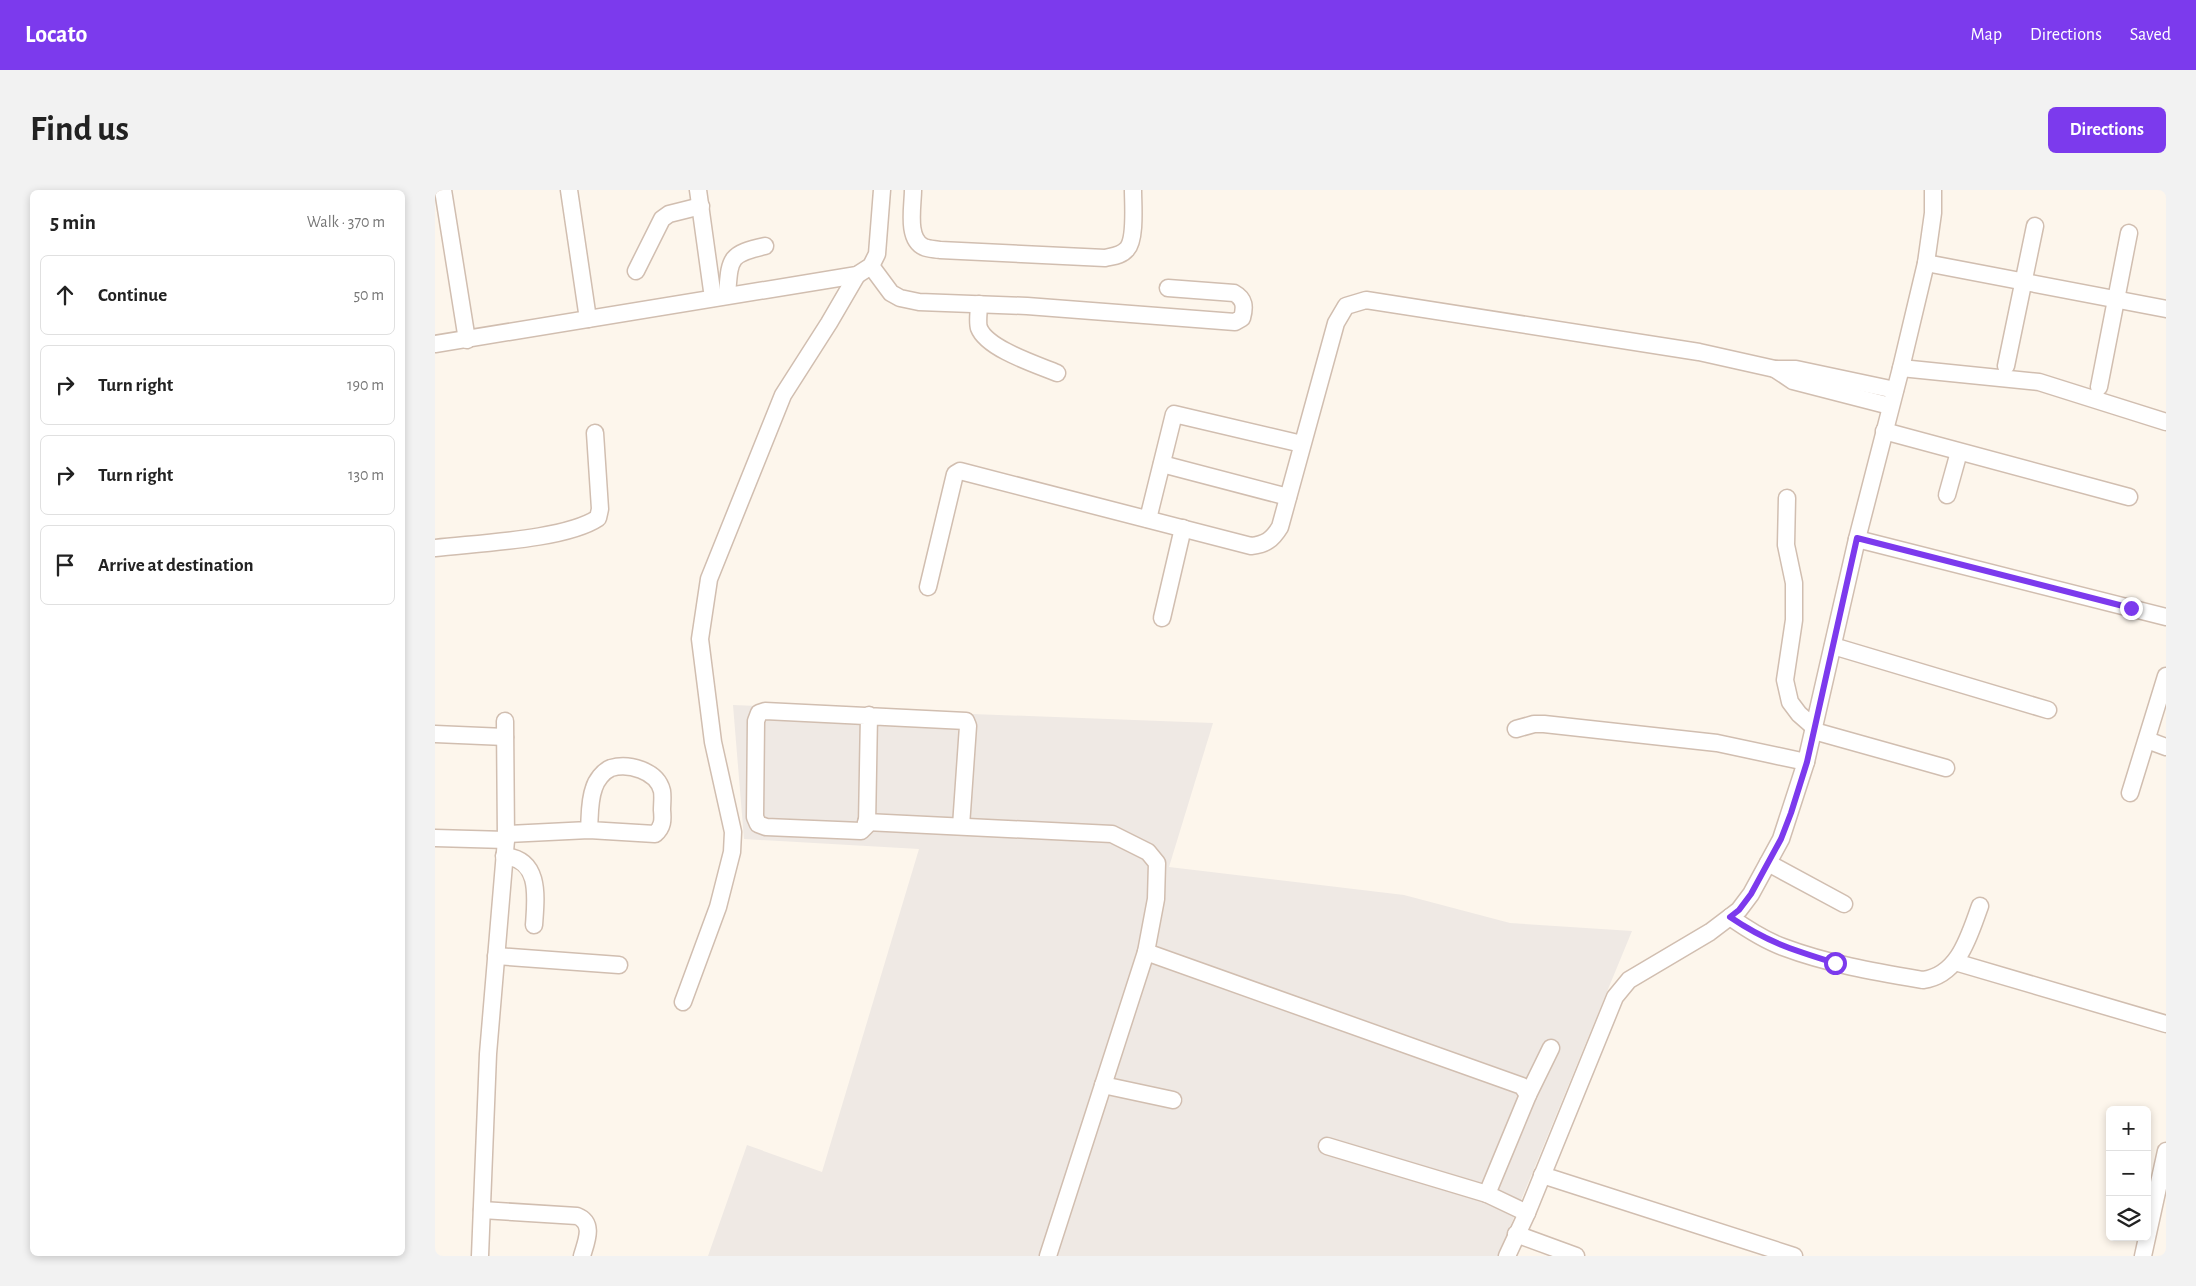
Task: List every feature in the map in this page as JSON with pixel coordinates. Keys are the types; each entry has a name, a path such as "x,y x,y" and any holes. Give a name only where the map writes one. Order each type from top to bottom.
{"street":[{"path":"443,190 467,340"},
{"path":"569,190 589,319"},
{"path":"698,190 720,296"},
{"path":"683,1002 718,907 733,845 733,832 713,742 700,639 709,580 783,395 864,270 877,254 882,190"},
{"path":"913,190 912,228 915,239 923,247 940,250 1105,258 1119,256 1127,250 1131,242 1133,190"},
{"path":"1507,1256 1527,1213 1615,997 1629,980 1710,932 1739,910 1751,894 1781,839 1807,762 1857,538 1926,263 1933,213 1933,190"},
{"path":"636,272 662,219 669,214 701,206"},
{"path":"2006,366 2035,226"},
{"path":"2099,387 2129,233"},
{"path":"720,296 733,259 745,250 765,246"},
{"path":"1926,263 2023,280 2166,309"},
{"path":"435,344 589,319 864,270 882,283 891,293 900,298 919,302 979,304 1235,322 1242,318 1244,302 1241,297 1234,294 1168,288"},
{"path":"928,587 955,474 961,471 1251,546 1263,544 1272,539 1279,527 1324,362 1341,312 1346,306 1366,300 1699,352 1775,369 1796,369 1895,390"},
{"path":"979,304 979,327 985,338 997,346 1057,373"},
{"path":"1901,368 2039,382 2166,422"},
{"path":"1775,369 1793,381 1890,406"},
{"path":"1148,519 1174,414 1302,444"},
{"path":"1884,431 2129,497"},
{"path":"435,548 555,534 590,523 597,518 600,509 595,433"},
{"path":"1947,495 1959,452"},
{"path":"1162,464 1288,497"},
{"path":"1787,498 1786,545 1794,583 1794,620 1785,680 1790,702 1814,729 1946,768"},
{"path":"1162,618 1183,528"},
{"path":"1857,538 2166,617"},
{"path":"1833,646 2048,710"},
{"path":"2130,793 2166,676"},
{"path":"869,715 866,822 864,829 861,831 766,827 758,824 755,816 756,720 759,713 765,711 869,715 966,721 961,826"},
{"path":"1516,729 1534,724 1544,724 1717,743 1807,762"},
{"path":"435,734 505,729 505,844 488,1054 480,1256"},
{"path":"2147,740 2166,747"},
{"path":"435,838 505,844 589,830 655,834 660,830 663,823 662,790 655,779 643,770 629,767 609,768 599,778 593,789 589,830"},
{"path":"866,822 1112,834 1148,852 1157,863 1156,899 1146,952 1048,1256"},
{"path":"505,844 526,865 533,879 537,893 534,925"},
{"path":"1768,863 1844,904"},
{"path":"1730,917 1754,934 1783,947 1835,963 1923,980 1936,978 1948,971 1967,941 1981,906"},
{"path":"1146,952 1517,1083 1528,1094"},
{"path":"496,956 619,965"},
{"path":"1955,962 2166,1024"},
{"path":"1487,1194 1528,1094 1551,1048"},
{"path":"1103,1085 1173,1100"},
{"path":"1327,1146 1487,1194 1527,1213"},
{"path":"2143,1256 2166,1151"},
{"path":"1542,1175 1794,1256"},
{"path":"482,1210 577,1216 583,1218 587,1224 589,1234 582,1256"},
{"path":"1516,1234 1576,1256"}],"shaded area":[{"path":"733,705 1213,723 1169,867 1404,895 1510,923 1632,931 1498,1256 708,1256 747,1145 822,1172 919,849 744,839"}],"route":[{"path":"1835,963 1783,947 1754,934 1730,917 1739,910 1751,894 1781,839 1791,813 1807,762 1857,538 2131,608"}]}
